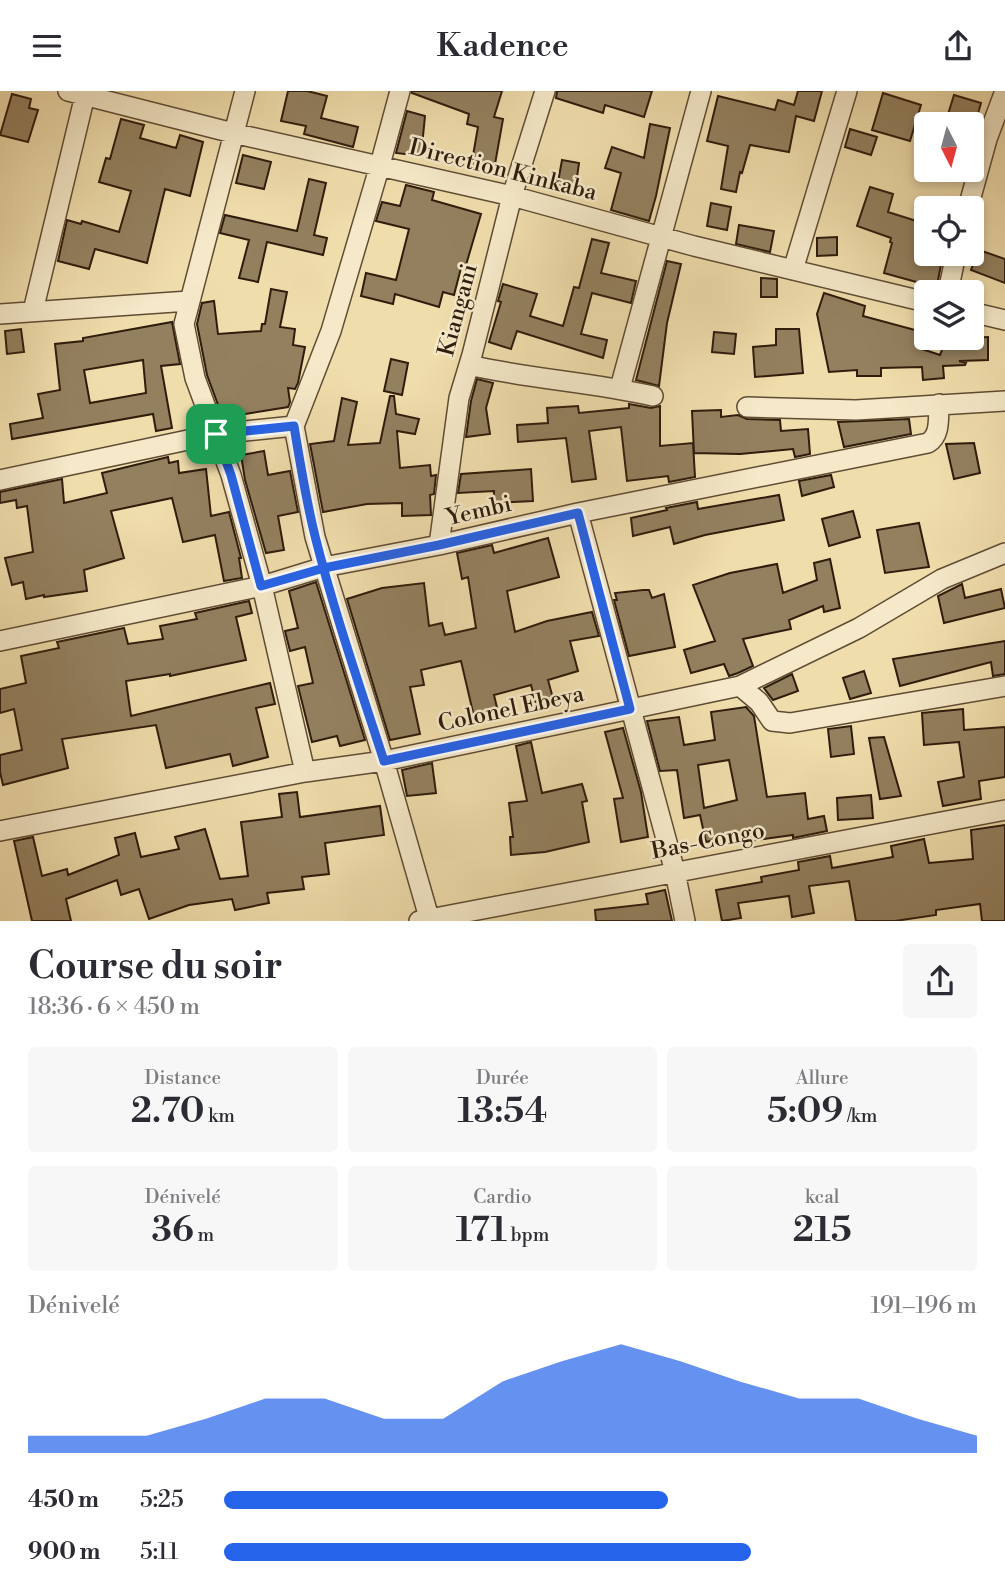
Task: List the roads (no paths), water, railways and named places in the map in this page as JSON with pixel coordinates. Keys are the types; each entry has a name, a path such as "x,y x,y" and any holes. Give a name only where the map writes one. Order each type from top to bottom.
{"street":[{"path":"245,91 184,324 195,378 231,475 306,772"},
{"path":"400,91 331,331 294,426 306,501 384,761 426,921"},
{"name":"Kiangani","path":"439,545 459,398 512,196 545,91"},
{"path":"620,389 701,91"},
{"path":"793,270 847,91"},
{"path":"971,196 987,139 1005,91"},
{"path":"33,311 79,92"},
{"name":"Direction Kinkaba","path":"79,92 233,133 512,196 660,237 914,299"},
{"path":"0,314 189,301"},
{"path":"984,315 1005,320"},
{"path":"469,366 653,396"},
{"path":"747,407 856,410 1005,401"},
{"name":"Yembi","path":"0,641 261,586 324,568 578,513 928,443 934,439 937,431 939,404"},
{"path":"0,480 216,434 294,426"},
{"path":"578,513 675,872 685,921"},
{"name":"Colonel Ebeya","path":"0,831 306,772 384,761 740,685 859,628 943,579 1005,553"},
{"path":"740,685 759,702 772,721 790,723 1005,686"},
{"name":"Bas-Congo","path":"426,921 1005,810"}]}
